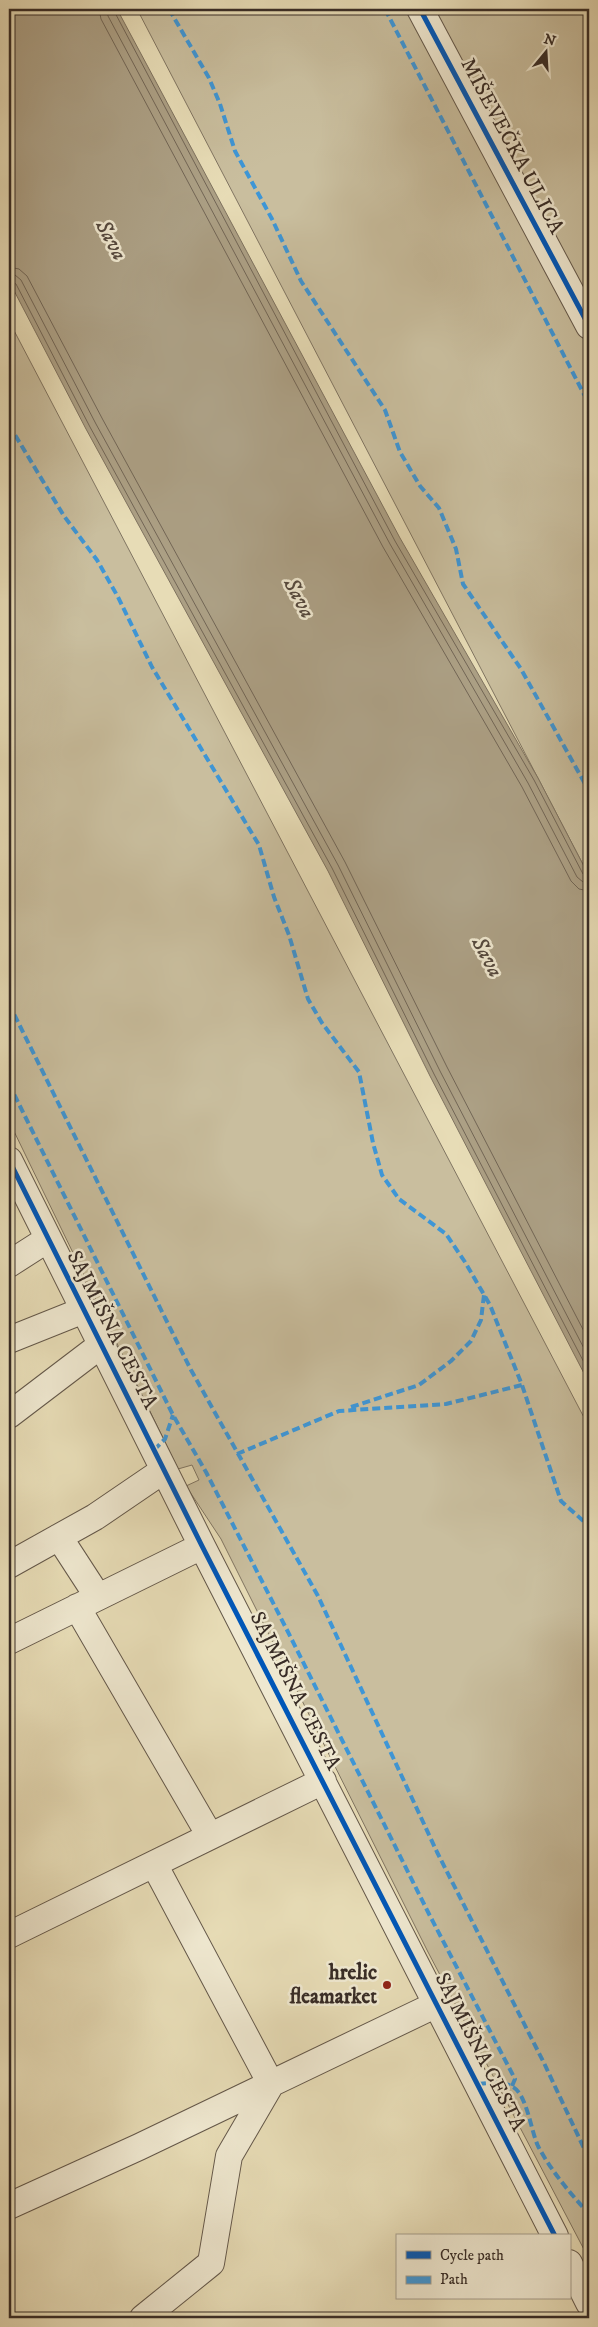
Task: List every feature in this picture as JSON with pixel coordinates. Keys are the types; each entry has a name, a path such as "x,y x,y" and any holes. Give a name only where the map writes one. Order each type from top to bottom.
{"street":[{"name":"MIŠEVEČKA ULICA","path":"420,9 589,326"},
{"name":"SAJMIŠNA CESTA","path":"9,1160 202,1546 554,2234"},
{"path":"9,1264 48,1239"},
{"path":"9,1340 84,1310"},
{"path":"9,1415 102,1345"},
{"path":"9,1565 95,1517 164,1470"},
{"path":"59,1537 87,1602 210,1836"},
{"path":"9,1640 202,1546"},
{"path":"9,1935 322,1781"},
{"path":"154,1864 271,2084"},
{"path":"9,2206 139,2148 437,2004"},
{"path":"142,2318 212,2263 229,2156 271,2084"},
{"path":"570,2265 589,2302"}],"shaded area":[{"path":"137,9 408,9 589,344 589,876"},
{"path":"430,9 589,9 589,307"},
{"path":"9,321 589,1427 589,2259 428,1952 221,1539 186,1486 199,1480 192,1465 178,1469 9,1121"}],"water":[{"name":"Sava","path":"9,9 117,9 400,538 538,778 589,876 589,1383 430,1076 328,871 86,429 9,281"}],"marked path":[{"path":"169,9 209,78 220,104 235,151 272,219 301,281 385,410 400,452 420,486 439,508 456,549 463,584 521,669 589,791"},
{"path":"385,9 589,404"},
{"path":"9,425 64,516 97,560 118,597 152,667 259,845 308,999 322,1023 359,1072 373,1143 382,1175 399,1199 446,1234 465,1262 490,1305 522,1385 561,1501 589,1526"},
{"path":"9,1004 191,1370 318,1596 437,1852 544,2063 589,2159"},
{"path":"9,1084 173,1415 206,1472 429,1914 515,2079 512,2086"},
{"path":"351,1407 419,1385 451,1361 471,1341 481,1320 484,1295"},
{"path":"237,1454 339,1411 446,1404 522,1385"},
{"path":"154,1450 165,1439 173,1415"},
{"path":"478,2084 505,2084 518,2091 525,2105 535,2139 543,2155 562,2182 589,2214"}],"cycle path":[{"path":"420,9 589,326"},
{"path":"9,1160 202,1546 554,2234"}],"place":[{"name":"hrelic fleamarket","path":"387,1985"}]}
